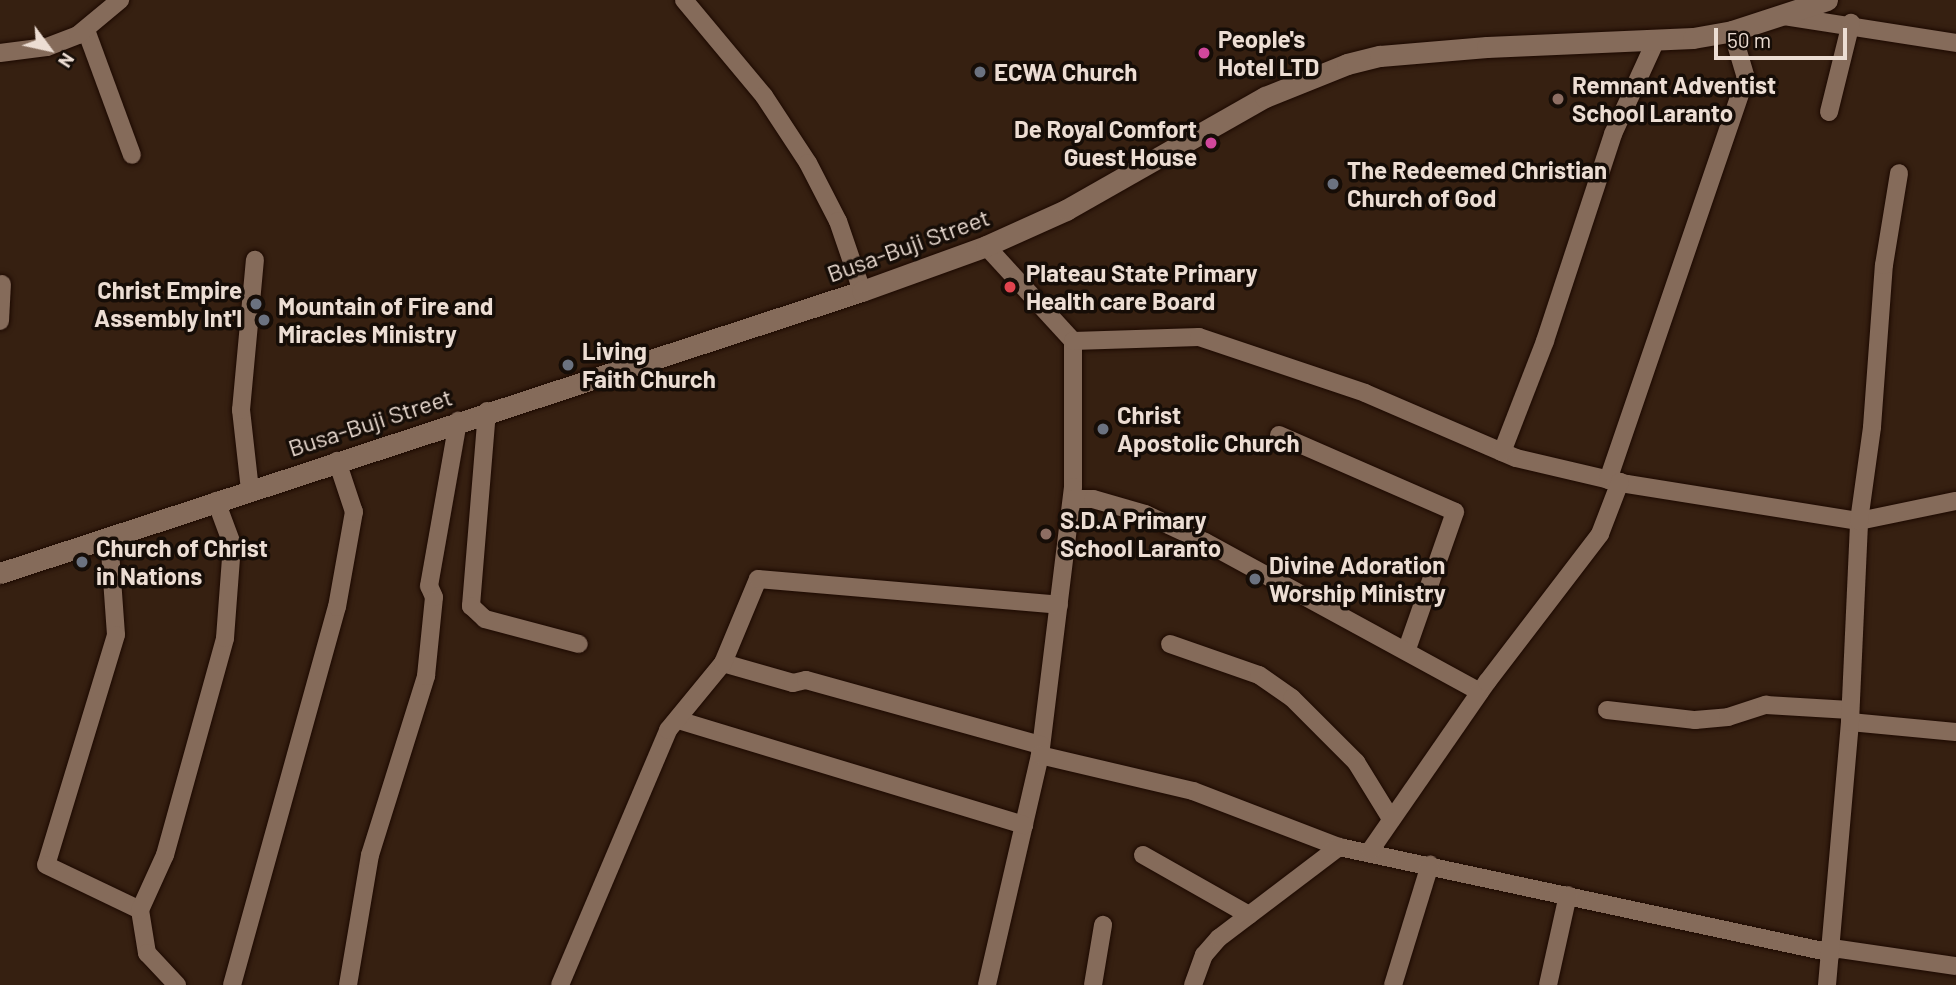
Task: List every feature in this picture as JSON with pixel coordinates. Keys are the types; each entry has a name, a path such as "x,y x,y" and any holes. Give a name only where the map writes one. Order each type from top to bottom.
{"street":[{"path":"0,54 47,47 86,30 120,0"},
{"path":"684,0 764,96 808,163 838,221 862,291"},
{"name":"Busa-Buji Street","path":"0,573 487,411 862,291 986,246 1066,210 1265,97 1348,64 1380,55 1656,40 1732,31 1827,0"},
{"path":"1784,16 1851,23 1956,43"},
{"path":"1829,112 1851,23"},
{"path":"86,30 132,155"},
{"path":"1370,851 1480,691 1600,534 1614,481 1746,78 1732,31"},
{"path":"1503,452 1545,341 1614,134 1656,40"},
{"path":"1827,985 1850,716 1859,521 1872,427 1884,265 1899,173"},
{"path":"986,246 1073,341 1072,499 1041,750 987,985"},
{"path":"250,490 241,410 255,260"},
{"path":"0,321 2,284"},
{"path":"1073,341 1199,337 1365,393 1503,452 1614,481 1859,521 1956,501"},
{"path":"487,411 471,606 485,619 579,643"},
{"path":"348,985 370,855 426,676 434,597 429,586 458,421"},
{"path":"1279,435 1455,512 1407,649"},
{"path":"232,985 337,607 354,512 337,461"},
{"path":"1072,499 1093,499 1145,514 1273,576 1480,691"},
{"path":"177,985 147,953 140,910 165,855 225,638 232,544 216,501"},
{"path":"109,537 116,635 46,865 140,910"},
{"path":"561,985 667,730 723,663 758,579 1059,605"},
{"path":"1170,644 1259,674 1292,698 1356,762 1391,819"},
{"path":"723,663 793,683 806,680 1041,750 1193,791 1339,847 1370,851 1832,951 1956,967"},
{"path":"1607,710 1695,720 1728,717 1766,705 1956,732"},
{"path":"678,720 1024,825"},
{"path":"1193,985 1204,956 1249,915 1339,847"},
{"path":"1143,855 1249,915"},
{"path":"1393,985 1430,865"},
{"path":"1548,985 1568,895"},
{"path":"1093,985 1103,925"}],"place":[{"name":"People's Hotel LTD","path":"1204,53"},
{"name":"ECWA Church","path":"980,72"},
{"name":"Remnant Adventist School Laranto","path":"1558,99"},
{"name":"De Royal Comfort Guest House","path":"1211,143"},
{"name":"The Redeemed Christian Church of God","path":"1333,184"},
{"name":"Plateau State Primary Health care Board","path":"1010,287"},
{"name":"Christ Empire Assembly Int'l","path":"256,304"},
{"name":"Mountain of Fire and Miracles Ministry","path":"264,320"},
{"name":"Living Faith Church","path":"568,365"},
{"name":"Christ Apostolic Church","path":"1103,429"},
{"name":"S.D.A Primary School Laranto","path":"1046,534"},
{"name":"Church of Christ in Nations","path":"82,562"},
{"name":"Divine Adoration Worship Ministry","path":"1255,579"}]}
